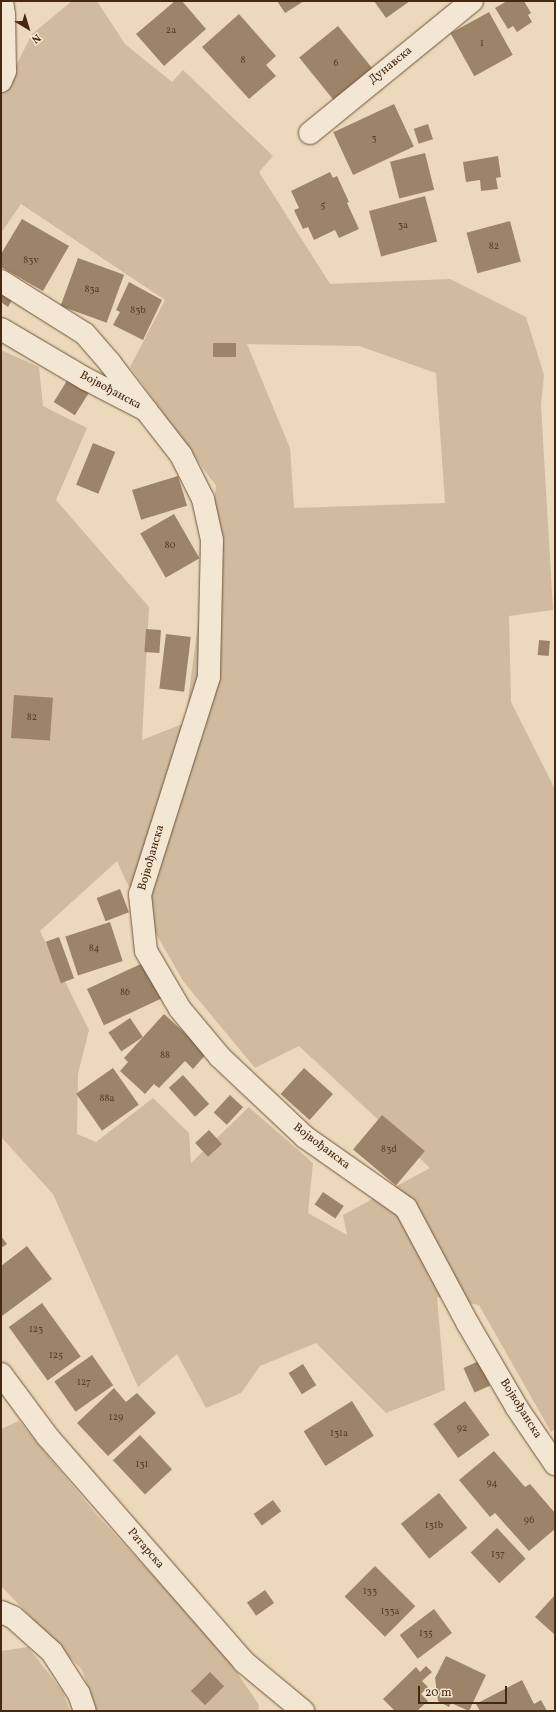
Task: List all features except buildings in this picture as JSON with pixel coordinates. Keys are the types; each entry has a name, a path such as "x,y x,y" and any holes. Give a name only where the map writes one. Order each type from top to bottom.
{"street":[{"path":"1,81 5,71 3,39 4,16 2,1"},
{"name":"Дунавска","path":"310,133 472,1"},
{"path":"1,281 85,334 110,363 146,410"},
{"name":"Војвођанска","path":"1,329 86,379 146,410 181,455 203,498 212,540 209,677 140,894 146,951 180,1008 220,1057 305,1137 406,1208 472,1331 517,1408 555,1464"},
{"name":"Ратарска","path":"1,1374 47,1436 244,1662 303,1711"},
{"path":"1,1612 13,1617 52,1652 79,1694 85,1711"}],"shaded area":[{"path":"72,1 97,1 125,44 172,82 183,70 273,156 259,172 330,284 450,279 526,317 544,375 541,405 553,610 509,616 511,702 555,789 555,1429 551,1432 479,1305 437,1297 445,1390 386,1413 316,1343 260,1366 241,1393 206,1408 177,1354 138,1387 53,1194 1,1137 1,350 39,367 43,406 87,428 56,500 149,607 142,740 185,723 216,486 130,367 165,300 21,204 1,233 1,95 32,34","holes":["247,344 359,346 436,373 445,503 294,508 290,448","117,861 126,881 183,981 255,1068 299,1046 430,1168 343,1215 347,1235 308,1213 313,1163 249,1107 191,1163 189,1133 153,1098 96,1142 77,1134 78,1074 89,1030 40,931"]},
{"path":"19,1421 97,1515 221,1649 259,1705 258,1711 96,1711 82,1670 1,1586 1,1429"},
{"path":"28,1647 63,1692 70,1711 1,1711 1,1651"}]}
